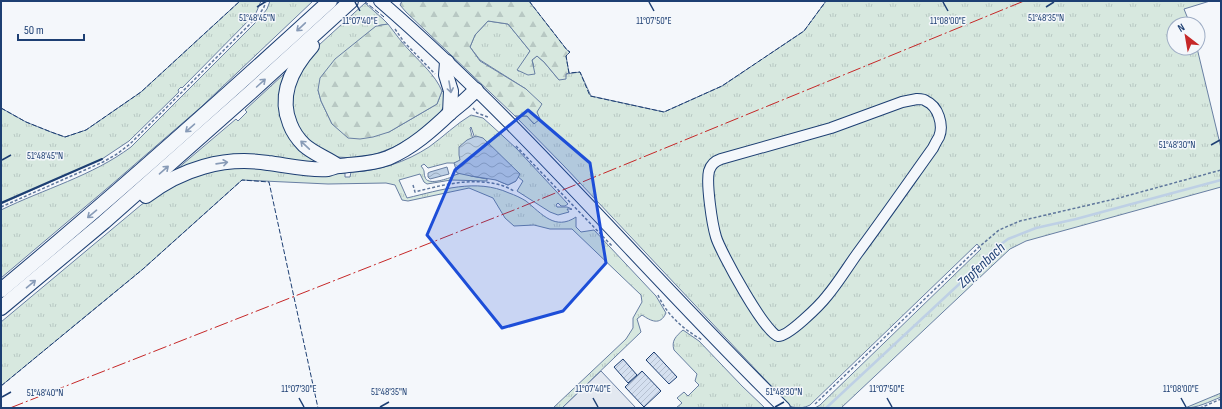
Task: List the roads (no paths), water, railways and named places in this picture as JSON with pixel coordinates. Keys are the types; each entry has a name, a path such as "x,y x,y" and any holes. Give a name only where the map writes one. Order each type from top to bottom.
{"highway":[{"path":"1,290 172,144 330,1"},
{"path":"1,308 124,204 351,1"},
{"path":"335,15 334,26 311,47 294,68 287,87 286,104 292,129 302,143 317,155 338,166"},
{"path":"447,62 446,75 451,91 450,113"},
{"path":"124,204 137,203 156,188 172,179 186,172 212,164 239,161 264,162 328,169 338,166 374,162 396,154 422,138 476,90"}],"main road":[{"path":"380,1 393,20 447,62 529,143 737,361 784,408"}],"lane":[{"path":"917,98 927,101 934,107 939,115 940,135 933,148 826,298 799,324 782,336 773,334 762,321 734,274 716,238 708,179 711,166 721,159 831,128 917,98"}],"water":[{"path":"476,136 483,138 520,174 516,181 508,185 496,180 457,173 454,163 460,160 459,147 467,140"},
{"path":"447,167 449,174 430,179 428,177 428,173"}],"waterway":[{"name":"Zapfenbach","path":"826,408 970,274 993,250 1008,239 1036,228 1076,219 1221,180"}]}
